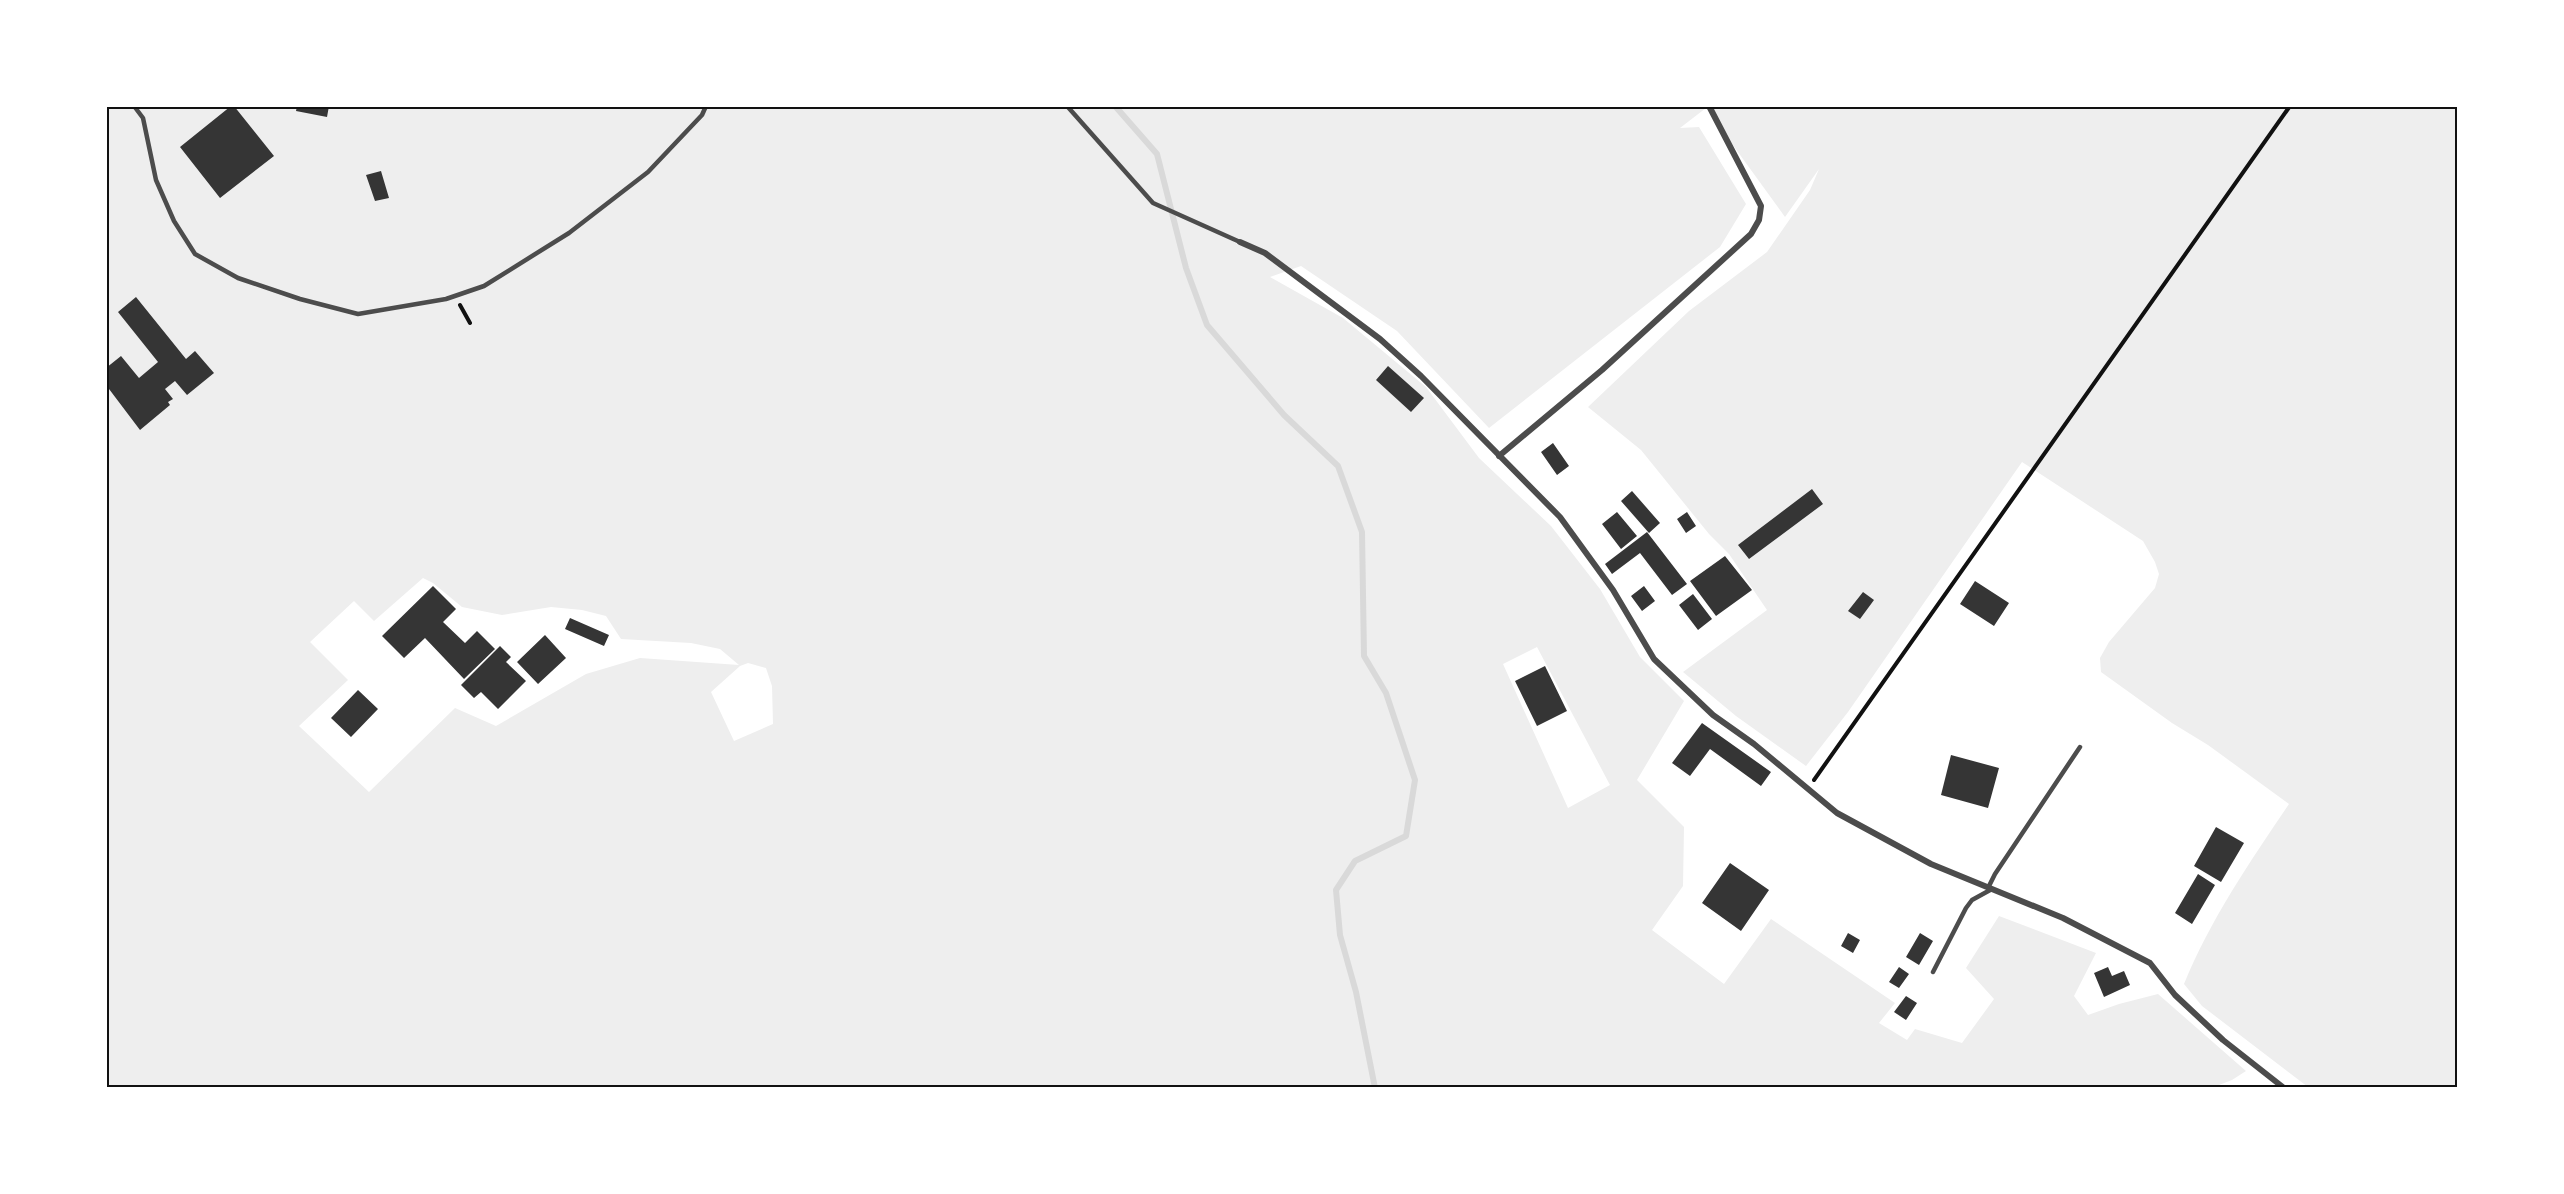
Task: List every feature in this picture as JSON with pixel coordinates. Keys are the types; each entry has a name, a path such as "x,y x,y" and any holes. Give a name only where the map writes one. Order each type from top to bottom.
{"street":[{"path":"1499,456 1602,370 1752,234 1759,220 1761,206 1710,106"},
{"path":"1240,242 1265,253 1380,339 1421,376 1560,517 1612,590 1654,659 1713,714 1754,744 1837,813 1931,864 2063,918 2150,963 2175,995 2223,1040 2284,1088"}],"lane":[{"path":"134,106 143,118 156,180 174,221 195,254 238,278 300,299 358,314 455,296 484,286 569,233 648,172 702,115 706,106"},
{"path":"1068,106 1153,203 1240,242"},
{"path":"1933,972 1966,908 1972,900 1990,888 1995,874 2080,747"}],"path":[{"path":"1808,789 2290,106"},
{"path":"455,296 470,324"}],"shaded area":[{"path":"106,107 2457,107 2457,1087 2308,1087 2202,1006 2184,984 2219,914 2289,804 2101,672 2100,658 2109,642 2155,588 2159,574 2155,562 2143,541 2022,462 1848,712 1806,766 1736,716 1683,672 1767,610 1729,554 1709,534 1641,450 1588,407 1689,311 1767,252 1810,190 1819,169 1785,217 1706,108 1680,128 1699,127 1746,204 1720,247 1489,428 1397,331 1301,266 1270,277 1343,318 1426,387 1479,458 1551,526 1600,589 1640,657 1684,701 1637,780 1684,827 1683,886 1652,930 1724,984 1771,919 1895,1003 1879,1023 1907,1040 1915,1029 1962,1043 1994,999 1966,968 1999,916 2096,953 2074,996 2088,1015 2158,994 2246,1071 2232,1080 2211,1088 107,1087","holes":["423,578 433,583 462,607 502,615 551,607 582,610 606,616 621,639 691,643 720,649 739,665 640,658 586,674 496,726 455,708 369,792 299,726 348,680 310,642 354,601 374,621","1537,647 1610,785 1568,808 1503,664","748,663 766,668 772,686 773,724 734,741 711,692 740,666"]}],"building":[{"path":"231,106 234,106 274,156 220,198 180,147"},
{"path":"297,106 329,106 327,117 296,111"},
{"path":"381,171 389,198 375,201 366,175"},
{"path":"136,297 186,359 195,351 214,373 187,395 175,381 165,389 173,399 168,402 170,405 140,430 106,385 106,368 121,356 139,378 158,362 118,312"},
{"path":"1388,366 1424,398 1411,412 1376,380"},
{"path":"1553,443 1569,466 1557,475 1541,452"},
{"path":"1812,489 1823,504 1749,559 1738,545"},
{"path":"1632,491 1660,523 1649,533 1621,501"},
{"path":"1617,512 1637,536 1621,549 1602,524"},
{"path":"1687,512 1696,526 1686,533 1677,519"},
{"path":"1647,532 1687,584 1672,595 1640,553 1612,574 1605,564"},
{"path":"1725,556 1752,590 1716,616 1690,581"},
{"path":"1975,581 2009,603 1994,626 1960,604"},
{"path":"433,586 456,609 443,622 465,643 477,631 495,649 464,679 425,638 404,658 382,636"},
{"path":"1644,586 1655,601 1642,611 1631,596"},
{"path":"1863,592 1874,600 1860,619 1848,611"},
{"path":"1693,594 1712,619 1698,630 1679,605"},
{"path":"570,618 609,635 604,646 565,629"},
{"path":"545,635 566,658 538,684 517,662"},
{"path":"500,646 511,657 506,662 526,681 498,709 481,692 474,698 461,685"},
{"path":"1545,666 1567,711 1537,726 1515,681"},
{"path":"358,690 378,709 351,737 331,718"},
{"path":"1702,723 1771,772 1761,786 1710,749 1690,776 1672,763"},
{"path":"1951,755 1999,768 1988,808 1941,795"},
{"path":"2216,827 2244,843 2221,882 2194,866"},
{"path":"1730,863 1769,890 1741,931 1702,903"},
{"path":"2198,874 2215,885 2192,924 2175,913"},
{"path":"1848,933 1860,940 1853,953 1841,946"},
{"path":"1920,933 1933,941 1919,965 1906,957"},
{"path":"1899,967 1909,974 1899,988 1889,982"},
{"path":"2108,967 2112,976 2124,971 2130,985 2104,997 2094,973"},
{"path":"1906,996 1917,1003 1906,1020 1894,1012"}],"waterway":[{"path":"1115,106 1157,154 1186,268 1207,325 1284,415 1338,466 1362,532 1364,656 1386,693 1415,780 1406,836 1355,861 1336,890 1340,935 1356,992 1375,1088"}]}
